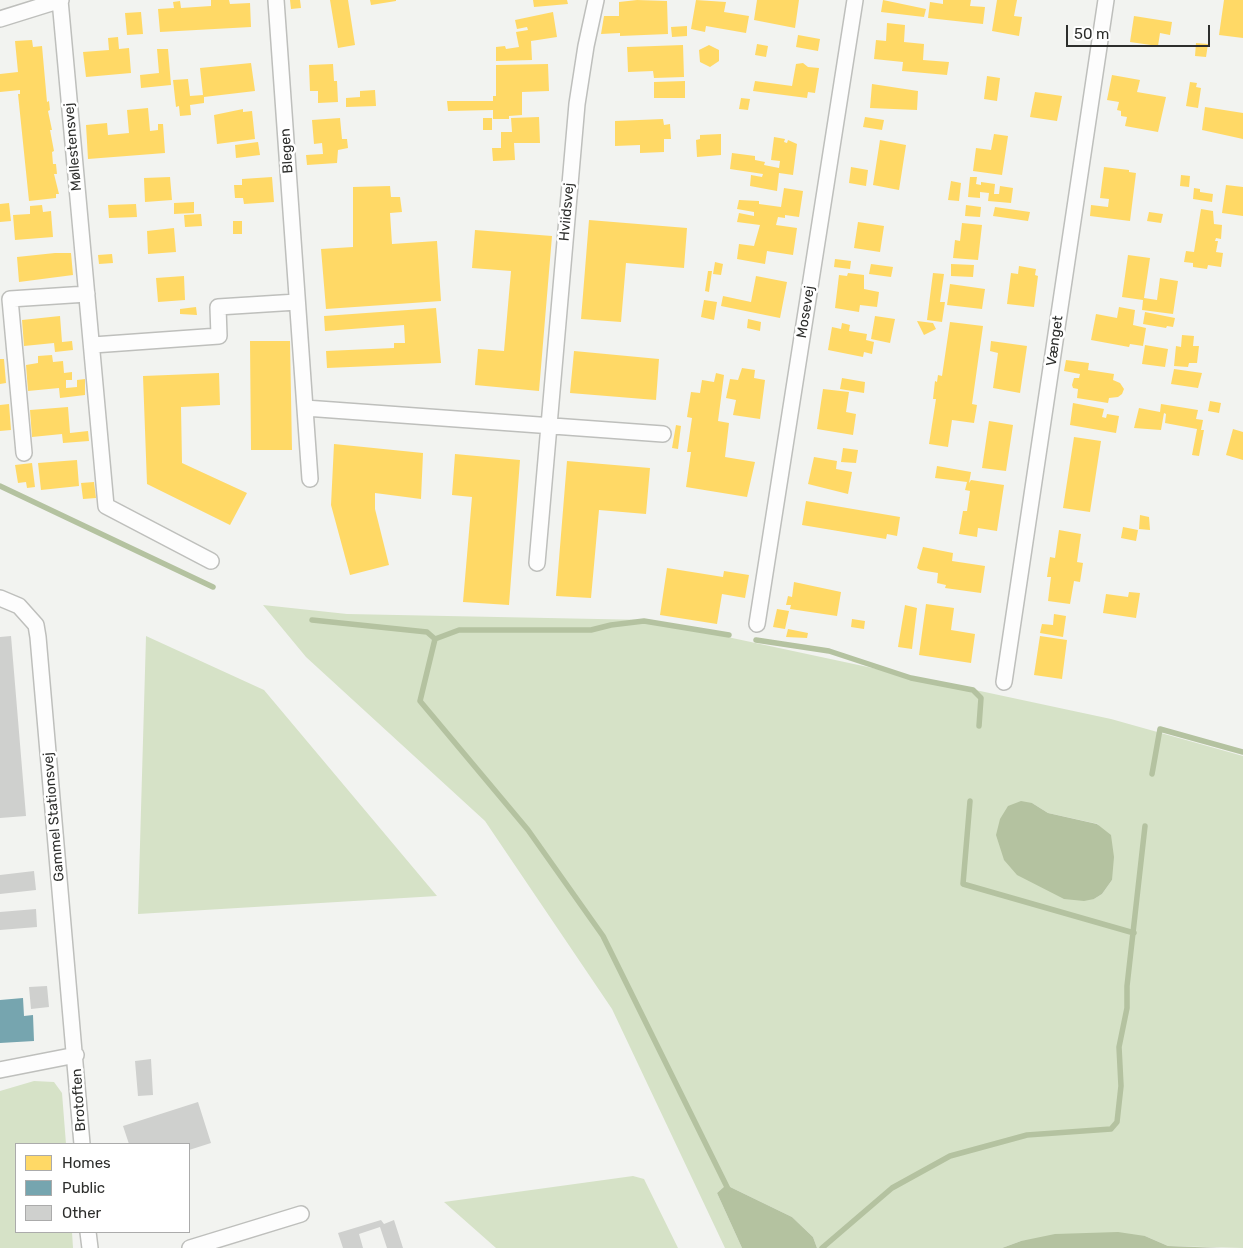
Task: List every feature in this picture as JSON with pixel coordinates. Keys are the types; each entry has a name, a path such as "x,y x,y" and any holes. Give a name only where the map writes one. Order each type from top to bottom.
{"street":[{"path":"0,19 60,0"},
{"name":"Møllestensvej","path":"60,0 93,345 106,506 211,561"},
{"name":"Blegen","path":"276,0 310,479"},
{"name":"Hviidsvej","path":"537,562 576,104 596,0"},
{"name":"Mosevej","path":"757,624 855,0"},
{"name":"Vænget","path":"1004,682 1106,0"},
{"path":"24,453 10,299 87,294"},
{"path":"93,345 219,336 218,307 298,302"},
{"path":"305,408 663,434"},
{"name":"Gammel Stationsvej","path":"0,598 19,606 36,625 76,1056"},
{"path":"0,1070 76,1056"},
{"name":"Brotoften","path":"76,1056 82,1143"},
{"path":"190,1248 301,1214"},
{"path":"88,1233 90,1248"}],"shaded area":[{"path":"263,605 347,614 648,620 1111,719 1243,756 1243,1248 1168,1246 1145,1236 1021,1241 1002,1248 817,1248 813,1237 792,1217 726,1185 717,1193 742,1248 725,1248 612,1009 485,821 306,657","holes":["1032,803 1048,813 1098,824 1112,880 1102,894 1094,899"]},
{"path":"146,636 264,690 437,896 138,914"},
{"path":"1021,801 1032,803 1048,813 1097,824 1111,835 1114,857 1112,880 1102,894 1094,899 1084,901 1064,899 1017,875 1004,860 996,835 1000,819 1008,806"},
{"path":"34,1081 54,1082 62,1093 66,1143 15,1143 15,1233 72,1233 73,1248 0,1248 0,1091"},
{"path":"633,1176 644,1179 678,1248 496,1248 444,1202"},
{"path":"726,1185 792,1217 813,1237 817,1248 742,1248 717,1193"},
{"path":"1118,1232 1145,1236 1168,1246 1222,1248 1002,1248 1021,1241 1055,1234"}],"building: Homes":[{"path":"211,0 229,0 230,4 250,3 251,27 160,32 158,9 174,8 173,2 180,1 181,8 211,6"},
{"path":"290,0 300,0 301,8 291,9"},
{"path":"330,0 348,0 355,45 338,48"},
{"path":"370,0 396,0 396,1 371,5"},
{"path":"533,0 567,0 568,4 534,7"},
{"path":"637,0 667,1 668,34 620,36 620,33 601,34 604,16 619,16 619,2"},
{"path":"696,0 726,2 724,12 749,16 746,33 706,26 705,32 691,29"},
{"path":"757,0 799,0 795,28 754,20"},
{"path":"883,0 926,9 924,17 881,12"},
{"path":"943,0 971,0 970,6 985,7 983,24 928,18 930,2 943,4"},
{"path":"997,0 1017,0 1014,16 1022,17 1019,36 992,31"},
{"path":"1224,0 1243,0 1243,38 1219,35"},
{"path":"141,12 143,34 127,35 125,13"},
{"path":"553,12 557,37 531,41 532,60 496,61 496,47 505,46 506,49 519,47 516,32 528,30 527,27 517,29 515,20"},
{"path":"1134,16 1172,22 1170,35 1160,33 1158,46 1130,42"},
{"path":"887,23 905,25 904,42 924,44 923,60 949,62 947,75 902,71 903,62 874,59 876,40 886,41"},
{"path":"687,26 687,36 672,37 671,27"},
{"path":"798,35 820,39 818,51 796,47"},
{"path":"118,37 119,49 129,48 131,73 86,77 83,52 109,50 108,38"},
{"path":"32,40 33,47 42,46 47,102 49,101 50,110 48,111 52,130 50,130 54,151 52,152 53,164 56,164 57,174 54,174 59,194 56,194 56,198 29,201 18,94 20,94 20,90 0,92 0,74 18,72 15,41"},
{"path":"1196,43 1208,44 1206,57 1195,56"},
{"path":"757,44 768,46 766,57 755,55"},
{"path":"683,45 684,77 654,78 653,71 628,72 627,47"},
{"path":"709,45 719,50 719,61 710,67 700,62 699,50"},
{"path":"157,49 168,49 171,85 141,88 140,75 159,73"},
{"path":"251,63 255,91 204,97 204,103 190,105 191,115 180,116 179,106 176,107 173,80 188,79 190,96 203,95 200,68"},
{"path":"803,63 808,67 819,68 815,93 808,92 807,98 753,91 755,81 792,86 796,64"},
{"path":"333,64 334,81 337,81 338,102 318,103 318,91 310,91 309,65"},
{"path":"548,64 549,91 522,92 522,115 509,116 509,119 493,119 493,110 448,111 447,101 493,101 493,96 496,96 496,65"},
{"path":"1112,75 1140,80 1137,92 1166,97 1158,132 1125,126 1127,117 1121,116 1121,111 1117,110 1119,102 1107,100"},
{"path":"987,76 1000,78 997,101 984,99"},
{"path":"685,81 685,98 654,98 654,82"},
{"path":"1190,82 1197,83 1196,87 1201,88 1198,108 1186,106"},
{"path":"872,84 918,91 917,110 870,108"},
{"path":"375,90 376,106 346,107 346,98 360,97 360,91"},
{"path":"1035,92 1062,96 1057,121 1030,117"},
{"path":"741,98 750,99 748,110 739,109"},
{"path":"1205,107 1243,113 1243,139 1202,130"},
{"path":"148,108 150,131 158,130 158,124 163,124 165,153 88,159 86,125 107,123 108,135 129,133 127,110"},
{"path":"243,109 243,112 252,111 255,139 217,144 214,115"},
{"path":"539,117 540,143 514,143 515,160 493,161 492,148 501,148 501,132 512,132 511,118"},
{"path":"865,117 884,120 882,130 863,127"},
{"path":"340,118 342,139 347,139 348,148 338,150 337,163 307,165 306,155 323,154 322,143 314,144 312,120"},
{"path":"483,118 492,118 492,130 483,130"},
{"path":"663,119 664,125 670,124 671,139 664,139 664,152 640,153 640,145 615,146 615,121"},
{"path":"721,134 721,155 697,157 696,140 700,139 700,135"},
{"path":"994,134 1008,136 1002,175 973,171 976,148 991,150"},
{"path":"774,137 785,139 784,142 787,143 788,140 797,144 793,175 779,173 777,191 750,186 751,175 762,177 763,174 730,169 732,153 755,156 755,160 765,162 764,165 779,168 780,161 771,160"},
{"path":"880,140 906,145 899,190 873,185"},
{"path":"258,142 260,155 236,158 235,145"},
{"path":"851,167 868,170 866,186 849,183"},
{"path":"1104,167 1129,170 1129,172 1136,173 1130,221 1090,216 1091,205 1108,207 1109,199 1100,198"},
{"path":"1181,175 1190,176 1189,187 1180,186"},
{"path":"170,177 172,200 145,202 144,178"},
{"path":"272,177 274,202 244,204 243,198 235,198 234,185 242,185 242,179"},
{"path":"970,177 977,177 976,184 981,185 981,182 995,184 994,194 999,194 1000,186 1013,188 1011,203 988,201 989,193 980,192 980,198 968,197"},
{"path":"951,181 961,183 959,201 948,200"},
{"path":"1226,185 1243,187 1243,216 1222,213"},
{"path":"390,186 391,197 400,197 402,212 390,213 392,244 437,241 441,301 326,309 321,249 353,247 353,187"},
{"path":"784,188 803,191 799,217 785,215 785,218 778,217 776,225 797,228 793,255 767,251 765,264 737,259 739,244 754,246 760,225 737,222 739,213 754,216 754,212 737,209 739,200 759,201 759,204 781,207"},
{"path":"1194,188 1200,189 1200,192 1213,194 1212,202 1193,199"},
{"path":"194,202 194,213 174,214 174,203"},
{"path":"9,203 11,221 0,222 0,204"},
{"path":"136,204 137,217 109,218 108,205"},
{"path":"42,205 43,212 51,211 53,237 15,240 13,215 30,214 30,206"},
{"path":"966,205 981,207 980,217 965,216"},
{"path":"995,207 1030,212 1028,221 993,216"},
{"path":"1201,209 1213,211 1214,224 1222,225 1221,239 1216,238 1215,241 1218,241 1216,252 1223,253 1221,267 1208,265 1207,269 1193,267 1193,263 1184,262 1186,251 1194,252"},
{"path":"1149,212 1163,214 1161,223 1147,221"},
{"path":"201,214 202,226 185,227 184,215"},
{"path":"589,220 687,228 684,268 626,263 621,322 581,319"},
{"path":"233,221 242,221 242,234 233,234"},
{"path":"858,222 884,226 880,252 854,248"},
{"path":"962,223 982,225 978,260 953,258 955,240 960,241"},
{"path":"174,228 176,252 148,254 147,231"},
{"path":"475,230 552,236 539,391 475,385 478,349 504,351 511,271 472,268"},
{"path":"71,253 73,275 19,282 17,257"},
{"path":"112,254 113,263 99,264 98,255"},
{"path":"1128,255 1150,258 1144,298 1157,300 1160,278 1178,281 1173,314 1142,310 1143,300 1122,297"},
{"path":"835,259 851,261 850,269 834,267"},
{"path":"715,262 723,264 721,275 713,274"},
{"path":"871,264 893,267 891,277 869,274"},
{"path":"951,264 974,265 973,277 951,276"},
{"path":"1019,266 1036,269 1035,275 1038,276 1034,307 1007,304 1011,273 1018,274"},
{"path":"708,271 712,271 709,292 705,291"},
{"path":"848,273 864,275 864,289 879,292 877,307 860,305 859,312 835,308 839,275 847,276"},
{"path":"933,273 944,274 940,302 945,302 942,322 927,320"},
{"path":"184,276 185,300 158,302 156,278"},
{"path":"756,276 787,282 780,318 721,306 723,296 751,302"},
{"path":"950,284 985,289 982,309 947,305"},
{"path":"704,300 717,302 714,320 701,317"},
{"path":"196,307 197,315 180,314 180,309"},
{"path":"1119,307 1135,310 1133,325 1146,328 1143,346 1130,344 1129,347 1091,340 1096,314 1117,318"},
{"path":"436,308 441,363 327,368 326,351 394,348 394,343 405,343 404,325 325,331 324,316"},
{"path":"1145,312 1175,318 1173,327 1167,326 1166,328 1143,324"},
{"path":"60,316 62,342 72,341 73,350 55,352 54,343 24,346 22,320"},
{"path":"875,316 895,319 890,343 871,339"},
{"path":"748,319 761,322 760,331 747,328"},
{"path":"917,321 933,323 936,329 924,335"},
{"path":"950,322 983,326 972,404 977,405 974,423 952,420 948,447 929,444 936,399 933,399 935,381 937,382 938,375 942,376"},
{"path":"842,323 850,325 849,331 867,334 866,340 874,342 872,354 864,352 863,357 828,350 832,327 841,329"},
{"path":"1182,335 1194,336 1193,346 1199,346 1197,363 1189,363 1188,367 1174,366 1176,346 1181,347"},
{"path":"250,341 290,341 292,450 251,450"},
{"path":"991,341 1027,346 1020,393 993,388 998,353 990,351"},
{"path":"1145,345 1168,349 1165,367 1142,364"},
{"path":"574,351 659,359 656,400 570,393"},
{"path":"52,355 53,362 63,361 64,373 72,372 72,380 66,380 66,388 77,387 77,380 85,379 85,395 60,398 59,388 28,391 26,365 38,363 38,356"},
{"path":"0,359 4,359 6,383 0,384"},
{"path":"1066,360 1089,363 1088,370 1114,374 1113,380 1120,383 1124,389 1122,394 1118,397 1109,398 1108,403 1077,398 1078,389 1073,388 1072,385 1074,378 1079,378 1080,374 1064,371"},
{"path":"742,368 755,370 754,378 765,380 760,419 733,415 736,400 726,398 730,379 738,380"},
{"path":"1174,369 1202,373 1198,388 1171,384"},
{"path":"219,373 220,405 181,407 182,463 247,493 230,525 147,484 143,376"},
{"path":"716,373 724,375 718,421 729,423 725,457 755,462 747,497 686,487 691,452 687,452 692,418 687,417 691,392 700,393 702,380 714,382"},
{"path":"842,378 865,382 864,393 840,389"},
{"path":"823,389 849,392 846,412 856,414 853,435 817,429"},
{"path":"1210,401 1221,403 1219,413 1208,411"},
{"path":"1073,403 1104,409 1102,417 1106,418 1107,414 1119,416 1116,433 1070,425"},
{"path":"9,404 11,430 0,431 0,405"},
{"path":"1161,404 1198,410 1196,419 1203,420 1201,430 1204,430 1199,456 1192,455 1197,429 1165,423 1166,414 1164,413 1161,430 1134,428 1139,408 1160,412"},
{"path":"68,407 70,433 88,431 89,441 63,443 62,434 32,437 30,410"},
{"path":"989,421 1013,425 1006,471 982,468"},
{"path":"676,425 681,426 678,449 672,448"},
{"path":"1233,429 1243,432 1243,460 1226,455"},
{"path":"1074,437 1101,441 1090,512 1063,508"},
{"path":"334,444 423,453 421,499 375,493 375,509 389,565 350,575 331,505"},
{"path":"843,448 858,450 856,463 841,462"},
{"path":"455,454 520,460 509,605 463,602 472,497 452,495"},
{"path":"814,457 837,461 836,469 852,472 848,494 808,484"},
{"path":"77,460 79,486 41,490 38,463"},
{"path":"567,461 650,468 646,514 599,510 591,598 556,596"},
{"path":"32,463 35,487 27,488 26,482 18,483 15,465"},
{"path":"937,466 971,472 969,483 971,480 1004,485 997,531 978,528 977,537 959,534 963,511 967,511 970,491 965,490 967,482 935,478"},
{"path":"94,482 96,498 83,499 81,483"},
{"path":"806,501 900,517 897,536 887,534 886,539 802,525"},
{"path":"1140,515 1149,517 1150,530 1139,529"},
{"path":"1123,527 1138,530 1136,541 1121,538"},
{"path":"1059,530 1081,534 1077,562 1083,563 1080,582 1074,581 1070,604 1048,601 1051,577 1047,577 1050,557 1055,558"},
{"path":"923,547 953,553 952,561 985,566 981,593 945,588 946,585 937,583 938,573 917,568"},
{"path":"667,568 723,577 724,571 749,575 745,598 722,594 717,624 660,615"},
{"path":"794,582 841,592 837,616 790,609 791,605 786,605 788,596 792,597"},
{"path":"1129,592 1140,593 1136,618 1103,613 1106,594 1128,597"},
{"path":"926,604 954,608 951,630 975,634 971,663 919,655"},
{"path":"905,605 917,608 912,649 898,647"},
{"path":"777,609 789,611 785,629 773,627"},
{"path":"1054,614 1066,616 1063,637 1040,633 1042,624 1053,625"},
{"path":"852,619 865,621 864,629 851,627"},
{"path":"788,629 808,633 807,638 786,637"},
{"path":"1040,636 1067,640 1062,679 1034,675"}],"building: Public":[{"path":"23,998 24,1016 33,1015 34,1041 0,1043 0,1000"}],"building: Other":[{"path":"11,636 26,816 0,818 0,637"},
{"path":"34,871 36,890 0,894 0,875"},
{"path":"36,909 37,927 0,930 0,912"},
{"path":"47,986 49,1007 31,1009 29,987"},
{"path":"151,1059 153,1095 138,1096 135,1061"},
{"path":"198,1102 211,1143 190,1150 190,1143 129,1143 123,1126"},
{"path":"381,1220 384,1224 394,1220 403,1248 387,1248 380,1227 359,1234 363,1248 343,1248 338,1233"}],"waterway":[{"path":"0,486 213,587"},
{"path":"312,620 427,632 435,639"},
{"path":"729,635 644,621 611,625 591,630 459,630 435,639 420,701 528,830 603,936 729,1191"},
{"path":"756,640 829,651 911,678 973,690 981,698 979,726"},
{"path":"1152,774 1160,729 1243,752"},
{"path":"970,801 963,884 1134,933"},
{"path":"822,1248 892,1188 950,1156 1027,1135 1111,1129 1117,1122 1121,1086 1119,1047 1127,1008 1127,986 1145,826"}]}
